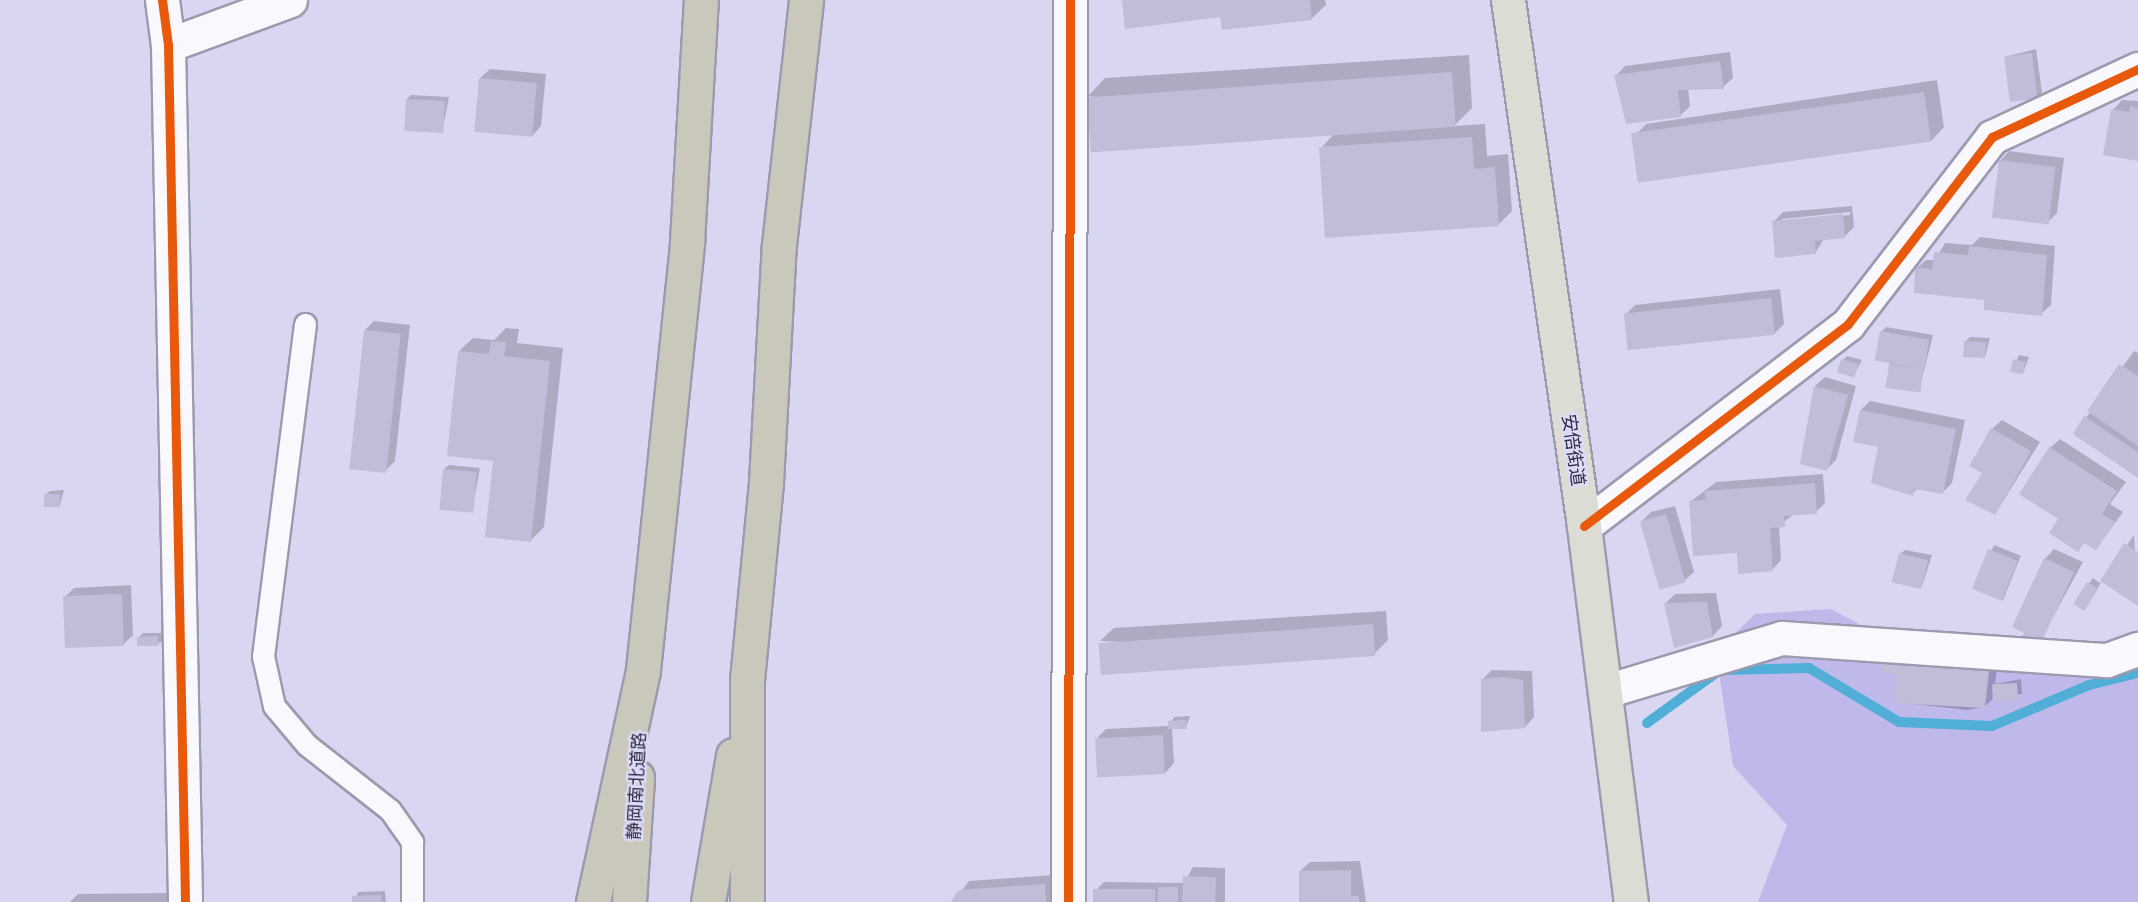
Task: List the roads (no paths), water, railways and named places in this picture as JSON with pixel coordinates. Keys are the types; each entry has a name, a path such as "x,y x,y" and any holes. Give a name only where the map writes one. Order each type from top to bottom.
{"highway":[{"path":"593,902 643,670 687,241 701,0"},
{"path":"708,902 747,680 766,482 779,245 806,0"},
{"name":"静岡南北道路","path":"629,902 643,670"},
{"path":"747,680 747,902"}],"main road":[{"name":"安倍街道","path":"1508,0 1584,526 1631,902"}],"street":[{"path":"162,0 168,45 185,902"},
{"path":"168,45 290,0"},
{"path":"1068,902 1070,0"},
{"path":"1584,526 1848,324 1992,137 2138,69"},
{"path":"1606,691 1782,638 2107,660 2138,649"}],"lane":[{"path":"305,324 263,656 274,706 307,745 390,810 412,842 412,902"}],"waterway":[{"path":"1647,723 1720,670 1809,668 1899,722 1992,726 2089,685 2138,673"}]}
